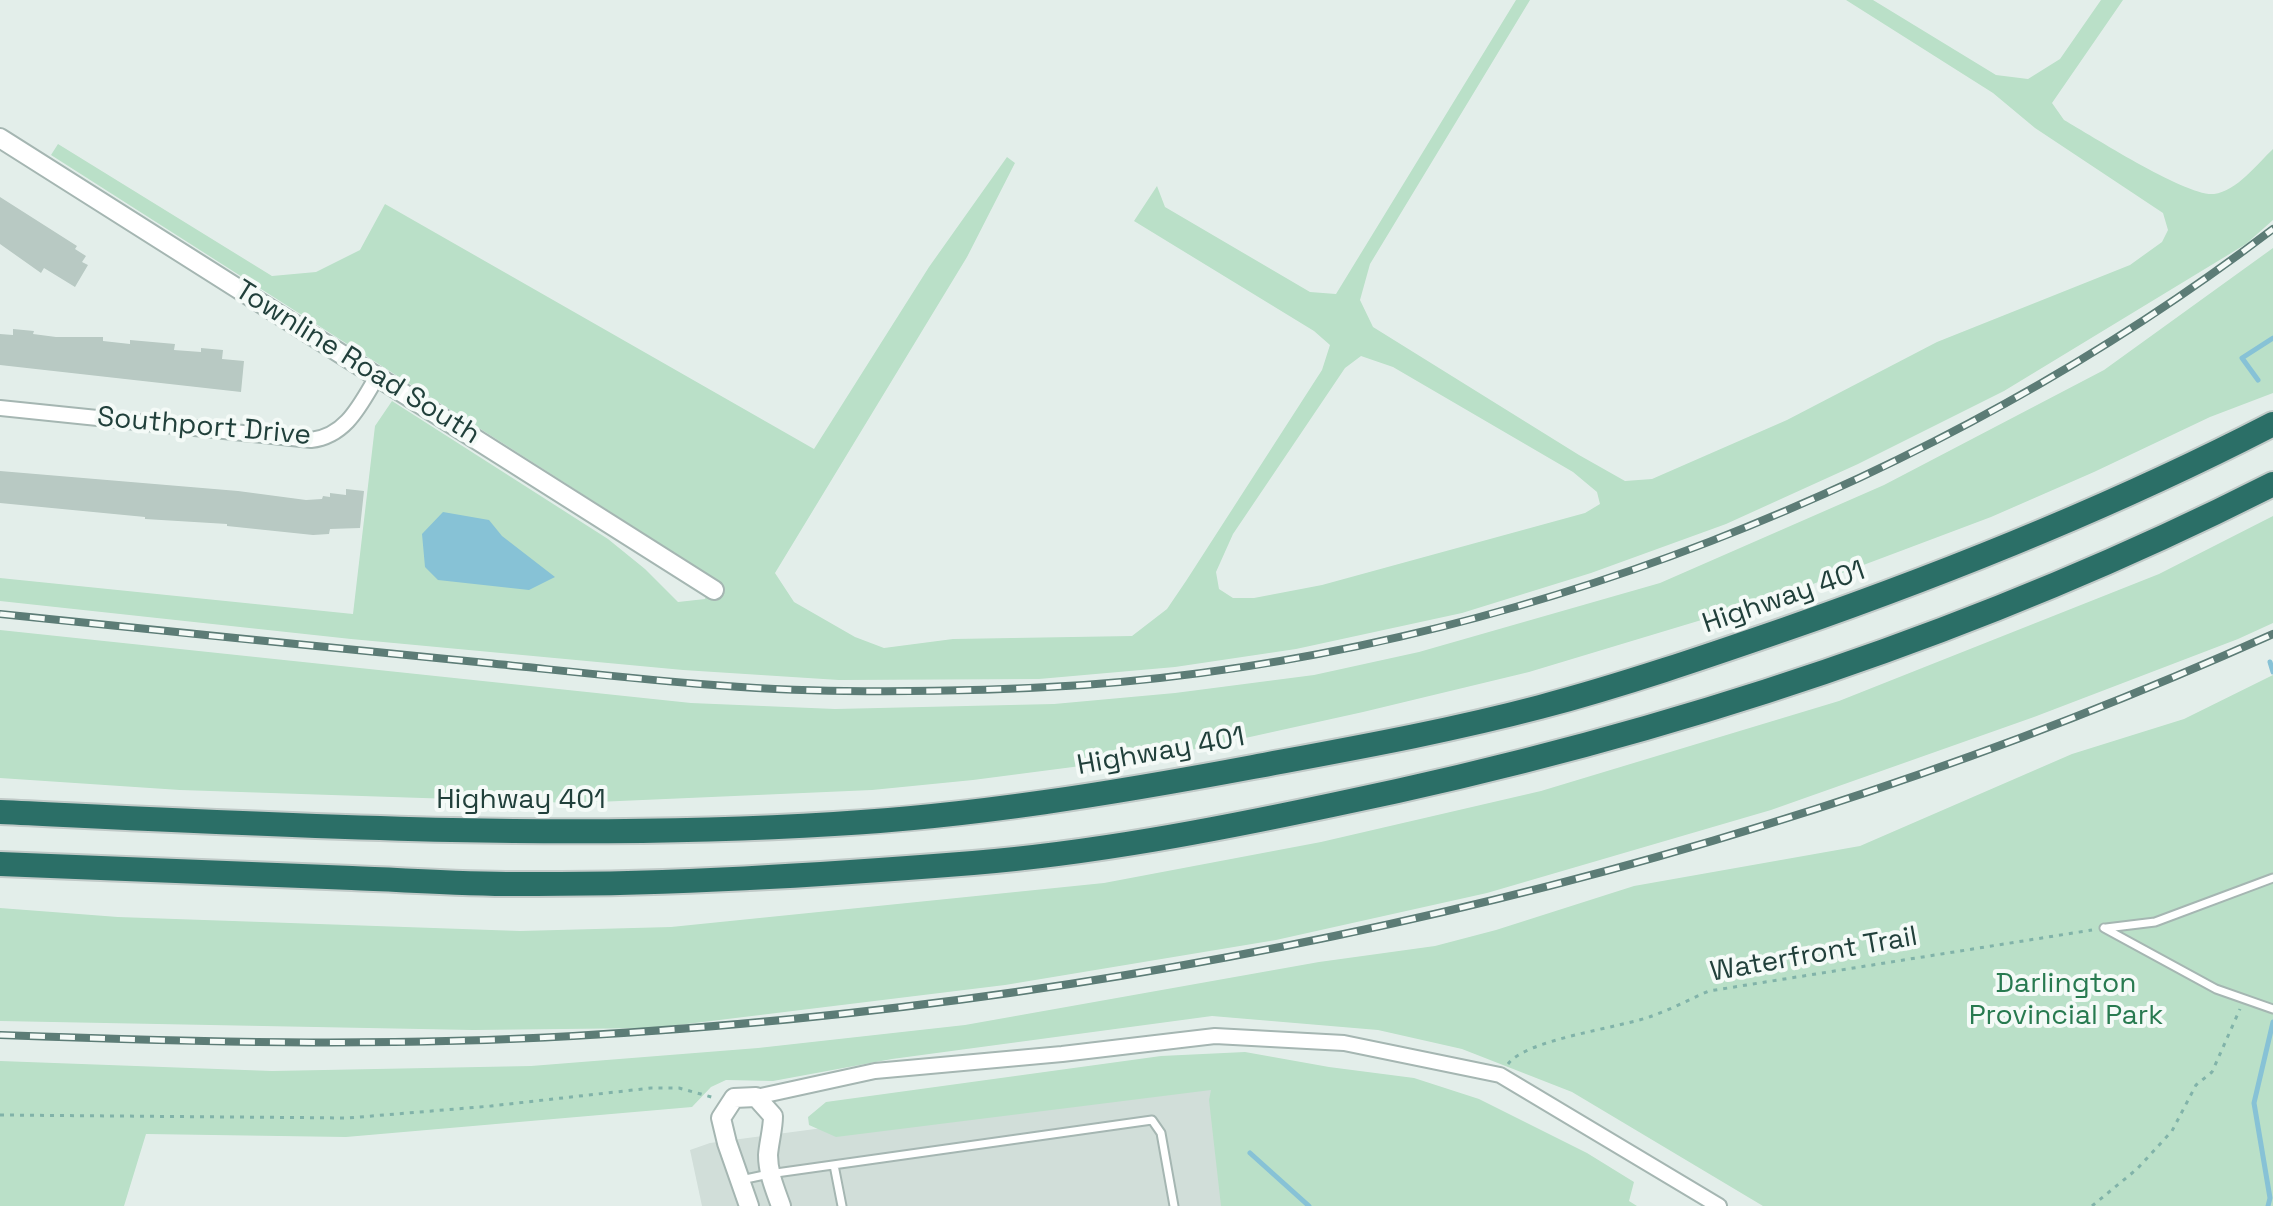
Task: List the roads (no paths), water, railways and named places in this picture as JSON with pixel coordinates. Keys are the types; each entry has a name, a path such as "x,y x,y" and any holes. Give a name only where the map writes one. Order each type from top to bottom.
{"highway":[{"name":"Highway 401","path":"0,812 475,832 732,829 967,813 1145,788 1399,740 1540,707 1686,664 1883,596 2063,524 2212,456 2273,424"},
{"path":"0,864 516,884 739,878 978,863 1212,829 1442,783 1715,707 1900,645 2042,590 2273,484"}],"street":[{"name":"Townline Road South","path":"0,138 714,590"},
{"name":"Southport Drive","path":"0,408 311,440 337,433 351,419 378,375"},
{"path":"749,1206 721,1118 734,1098 756,1097 875,1071 1215,1036 1344,1043 1500,1075 1719,1206"},
{"path":"756,1097 773,1116 773,1134 768,1152 769,1174 781,1206"}],"lane":[{"path":"2273,878 2155,922 2104,928 2216,989 2273,1009"},
{"path":"740,1180 1152,1120 1161,1133 1174,1206"},
{"path":"834,1165 842,1206"}],"water":[{"path":"443,512 489,520 502,536 555,577 529,590 438,580 425,567 422,534"}],"waterway":[{"path":"2258,380 2242,358 2273,338"},
{"path":"2270,662 2273,672"},
{"path":"2268,1206 2270,1198 2254,1103 2273,1022"},
{"path":"1250,1153 1309,1206"}],"railway":[{"path":"0,614 666,681 800,690 934,691 1054,687 1242,667 1400,637 1556,595 1710,541 1860,477 2005,404 2143,321 2273,229"},
{"path":"0,1035 286,1042 573,1036 792,1019 1010,993 1227,957 1442,912 1655,858 1864,793 2071,719 2273,634"}],"park label":[{"name":"Darlington Provincial Park","path":"2066,1000"}]}
